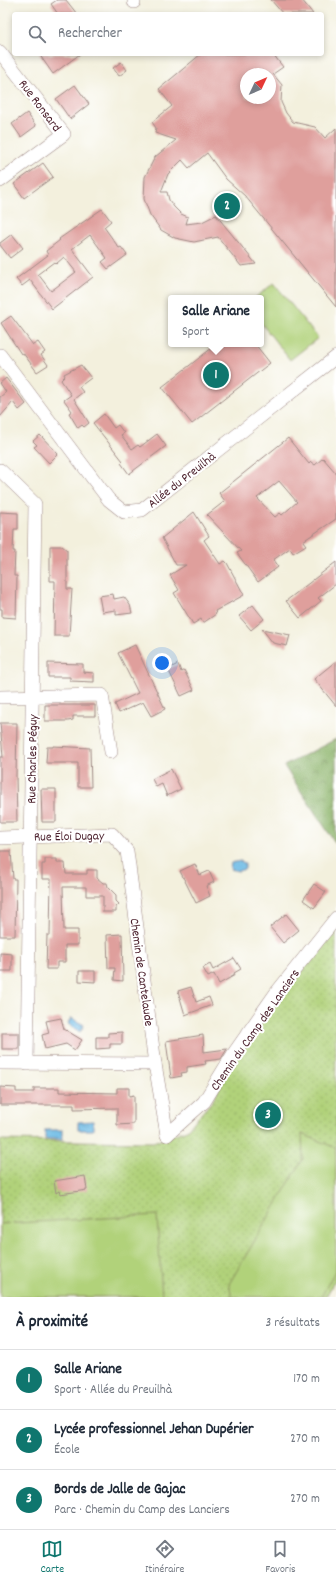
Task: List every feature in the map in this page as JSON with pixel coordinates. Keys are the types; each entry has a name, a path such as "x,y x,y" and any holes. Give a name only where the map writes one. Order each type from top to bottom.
{"street":[{"name":"Rue Ronsard","path":"0,52 64,134 0,181"},
{"name":"Allée du Preuilhà","path":"0,355 109,500 124,512 142,510 336,357"},
{"name":"Rue Charles Péguy","path":"0,470 35,504 27,1064"},
{"path":"0,697 102,695 111,752"},
{"name":"Rue Éloi Dugay","path":"0,838 112,834 127,851 130,879"},
{"name":"Chemin de Cantelaude","path":"130,879 155,1064 167,1135"},
{"name":"Chemin du Camp des Lanciers","path":"167,1135 204,1102 234,1053 276,993 336,918"},
{"path":"0,1063 155,1064"}],"green space":[{"path":"274,283 318,338 290,360 264,327 264,295 259,295"},
{"path":"336,739 336,844 284,766"},
{"path":"336,925 336,1278 326,1297 0,1297 0,1140 153,1142 187,1130 213,1100 235,1057"},
{"path":"302,1134 336,1148 336,1269 321,1297 232,1297 229,1284 303,1159"},
{"path":"157,1215 162,1297 0,1297 0,1224"}],"water":[{"path":"240,861 245,863 245,869 238,871 230,869 231,863"},
{"path":"71,1018 84,1025 80,1032 68,1024"},
{"path":"93,1121 93,1130 78,1130 78,1122"},
{"path":"45,1130 62,1130 62,1139 45,1139"}],"building":[{"path":"57,0 66,0 75,12 57,12 51,4"},
{"path":"271,0 302,0 311,12 281,12"},
{"path":"40,56 77,56 53,74"},
{"path":"199,56 275,56 283,67 276,72 276,68 240,68 240,104 276,104 276,78 282,85 281,102 286,113 293,122 315,127 325,138 336,128 336,307 245,196 226,179 207,153 189,168 182,160 168,174 161,192 167,192 169,200 174,207 181,214 188,217 186,224 202,222 216,215 256,264 241,266 218,237 194,242 175,238 161,230 150,215 144,199 145,177 155,157 176,140 155,133 156,128 152,122 172,106 159,89"},
{"path":"121,62 127,70 119,76 113,68"},
{"path":"75,85 89,104 70,119 56,99"},
{"path":"27,113 36,126 21,137 12,124"},
{"path":"43,163 53,177 24,198 14,184"},
{"path":"102,209 111,221 104,227 119,248 121,247 127,255 108,269 102,262 107,258 90,235 72,249 93,277 52,309 30,280 22,286 16,279 48,255 46,251 60,240 59,239","holes":["64,257 76,272 51,291 38,274 54,262 56,264"]},
{"path":"12,234 23,248 10,258 0,243"},
{"path":"11,316 33,345 38,342 45,352 41,355 48,365 37,372 23,353 21,354 1,323"},
{"path":"213,347 257,347 270,363 192,424 162,387"},
{"path":"81,365 91,378 79,387 83,392 74,399 89,423 84,427 82,425 78,428 69,413 72,411 64,400 71,395 61,380 65,376 64,374"},
{"path":"6,378 26,404 19,410 13,402 0,417 0,397 6,392 0,383"},
{"path":"104,414 114,428 118,425 124,433 121,435 132,449 138,445 140,447 157,434 166,446 129,474 121,463 123,461 93,423"},
{"path":"40,435 58,454 49,463 34,447 37,445 33,441"},
{"path":"288,438 309,464 311,462 315,465 323,458 336,473 336,519 303,541 306,545 293,553 290,548 273,560 278,567 258,582 237,553 241,551 207,515 225,501 219,493","holes":["279,481 297,502 282,515 280,513 275,517 257,498"]},
{"path":"0,512 18,513 18,529 14,529 13,551 15,551 14,576 17,576 16,618 2,617 2,609 0,609"},
{"path":"194,512 209,536 204,540 220,564 225,561 227,563 244,595 215,611 216,614 203,623 201,619 193,624 174,593 179,590 170,575 186,565 176,565 162,538"},
{"path":"50,546 62,546 67,550 67,589 72,589 69,636 54,636 55,581 50,581"},
{"path":"336,562 336,584 318,598 321,601 300,618 286,601"},
{"path":"113,594 114,599 124,597 130,605 132,613 116,615 116,610 102,612 99,596"},
{"path":"253,605 264,619 251,630 239,616"},
{"path":"262,629 290,635 287,646 273,643"},
{"path":"135,645 165,709 151,716 143,702 119,713 115,704 138,693 118,653"},
{"path":"336,661 336,706 314,679"},
{"path":"48,663 83,664 83,672 94,673 94,682 70,681 70,677 48,677"},
{"path":"178,664 181,672 184,670 194,690 181,696 168,669"},
{"path":"45,705 95,705 95,716 73,716 73,720 68,721 45,721"},
{"path":"0,723 17,723 17,822 0,822 0,757 3,757"},
{"path":"47,747 90,748 91,787 78,787 78,763 46,763"},
{"path":"171,769 181,789 167,796 162,784 156,787 152,779"},
{"path":"41,789 56,789 56,822 42,822"},
{"path":"0,851 11,851 13,879 16,879 15,936 0,936"},
{"path":"45,859 57,859 57,863 65,863 66,874 87,874 87,870 97,870 97,878 103,883 107,883 108,887 116,895 116,901 119,904 116,907 116,912 103,912 103,896 86,896 86,887 63,887 64,930 78,930 78,945 65,945 65,962 57,962 57,969 46,969 47,935 50,935 51,879 42,879 42,864 45,864"},
{"path":"195,864 200,875 209,871 214,882 206,886 210,896 196,903 180,871"},
{"path":"314,884 326,892 314,908 303,900"},
{"path":"286,914 299,930 283,943 270,927"},
{"path":"122,934 123,981 114,980 115,968 108,968 107,935"},
{"path":"0,953 12,954 12,971 0,971"},
{"path":"234,958 241,969 234,973 235,975 219,984 214,974 208,977 203,968 210,964 213,970"},
{"path":"79,971 95,971 95,982 79,981"},
{"path":"191,987 196,1002 209,997 212,1005 185,1015 178,991"},
{"path":"61,1018 64,1029 82,1040 75,1050 66,1044 45,1049 42,1035 49,1033 46,1021"},
{"path":"122,1032 122,1044 110,1044 110,1048 96,1049 96,1037 108,1037 108,1033"},
{"path":"2,1033 19,1033 19,1049 2,1049"},
{"path":"203,1035 204,1052 227,1049 221,1059 205,1061 206,1064 187,1067 187,1072 181,1073 182,1076 171,1078 166,1041"},
{"path":"0,1087 16,1088 16,1092 34,1092 34,1088 59,1088 59,1092 117,1093 117,1088 129,1088 129,1096 134,1095 134,1124 117,1125 117,1108 74,1109 74,1105 0,1105"},
{"path":"85,1176 87,1190 60,1194 59,1191 56,1193 54,1181"}],"place":[{"name":"Lycée professionnel Jehan Dupérier","path":"227,206"},
{"name":"Salle Ariane","path":"216,375"},
{"name":"Bords de Jalle de Gajac","path":"268,1115"}]}
